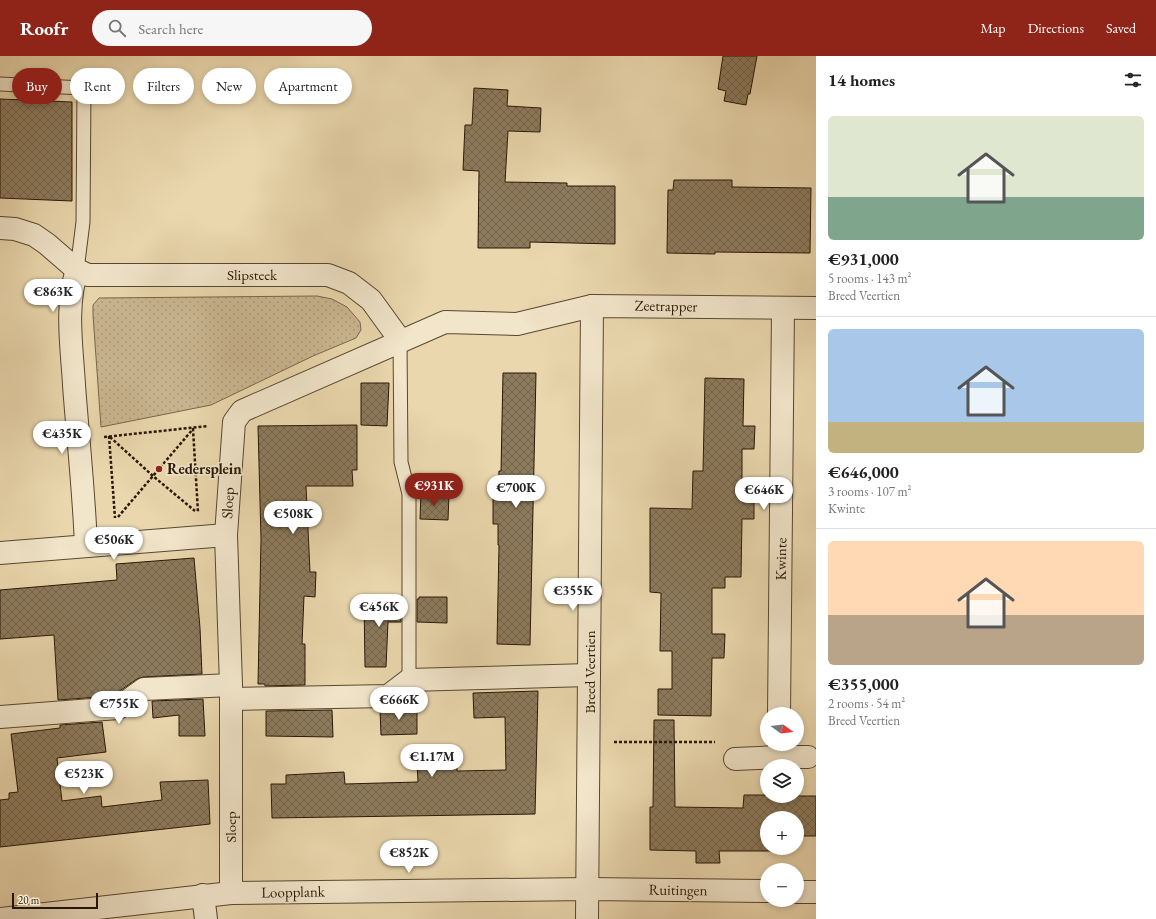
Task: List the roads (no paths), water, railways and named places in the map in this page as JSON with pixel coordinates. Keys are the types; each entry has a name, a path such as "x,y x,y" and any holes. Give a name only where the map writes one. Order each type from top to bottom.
{"street":[{"name":"Slipsteek","path":"0,228 15,229 34,235 47,244 77,270 88,275 328,275 349,283 371,300 400,340"},
{"path":"77,270 70,308 86,546"},
{"name":"Zeetrapper","path":"400,340 445,322 517,324 592,306 816,308"},
{"name":"Breed Veertien","path":"587,919 592,306"},
{"name":"Kwinte","path":"779,707 783,308"},
{"name":"Sloep","path":"231,893 231,692 226,535 234,422 242,411 400,340"},
{"path":"0,553 226,535"},
{"path":"0,717 118,708 144,689 388,696 409,680 589,675"},
{"path":"735,759 779,751 808,757"},
{"name":"Loopplank","path":"0,919 44,916 203,895 231,893 588,889"},
{"name":"Ruitingen","path":"588,889 760,891"},
{"path":"804,892 816,892"},
{"path":"203,895 206,919"}],"lane":[{"path":"0,84 84,88 82,222 77,270"},
{"path":"400,340 401,462 409,494 409,680"}],"place":[{"name":"Redersplein","path":"159,469"}]}
